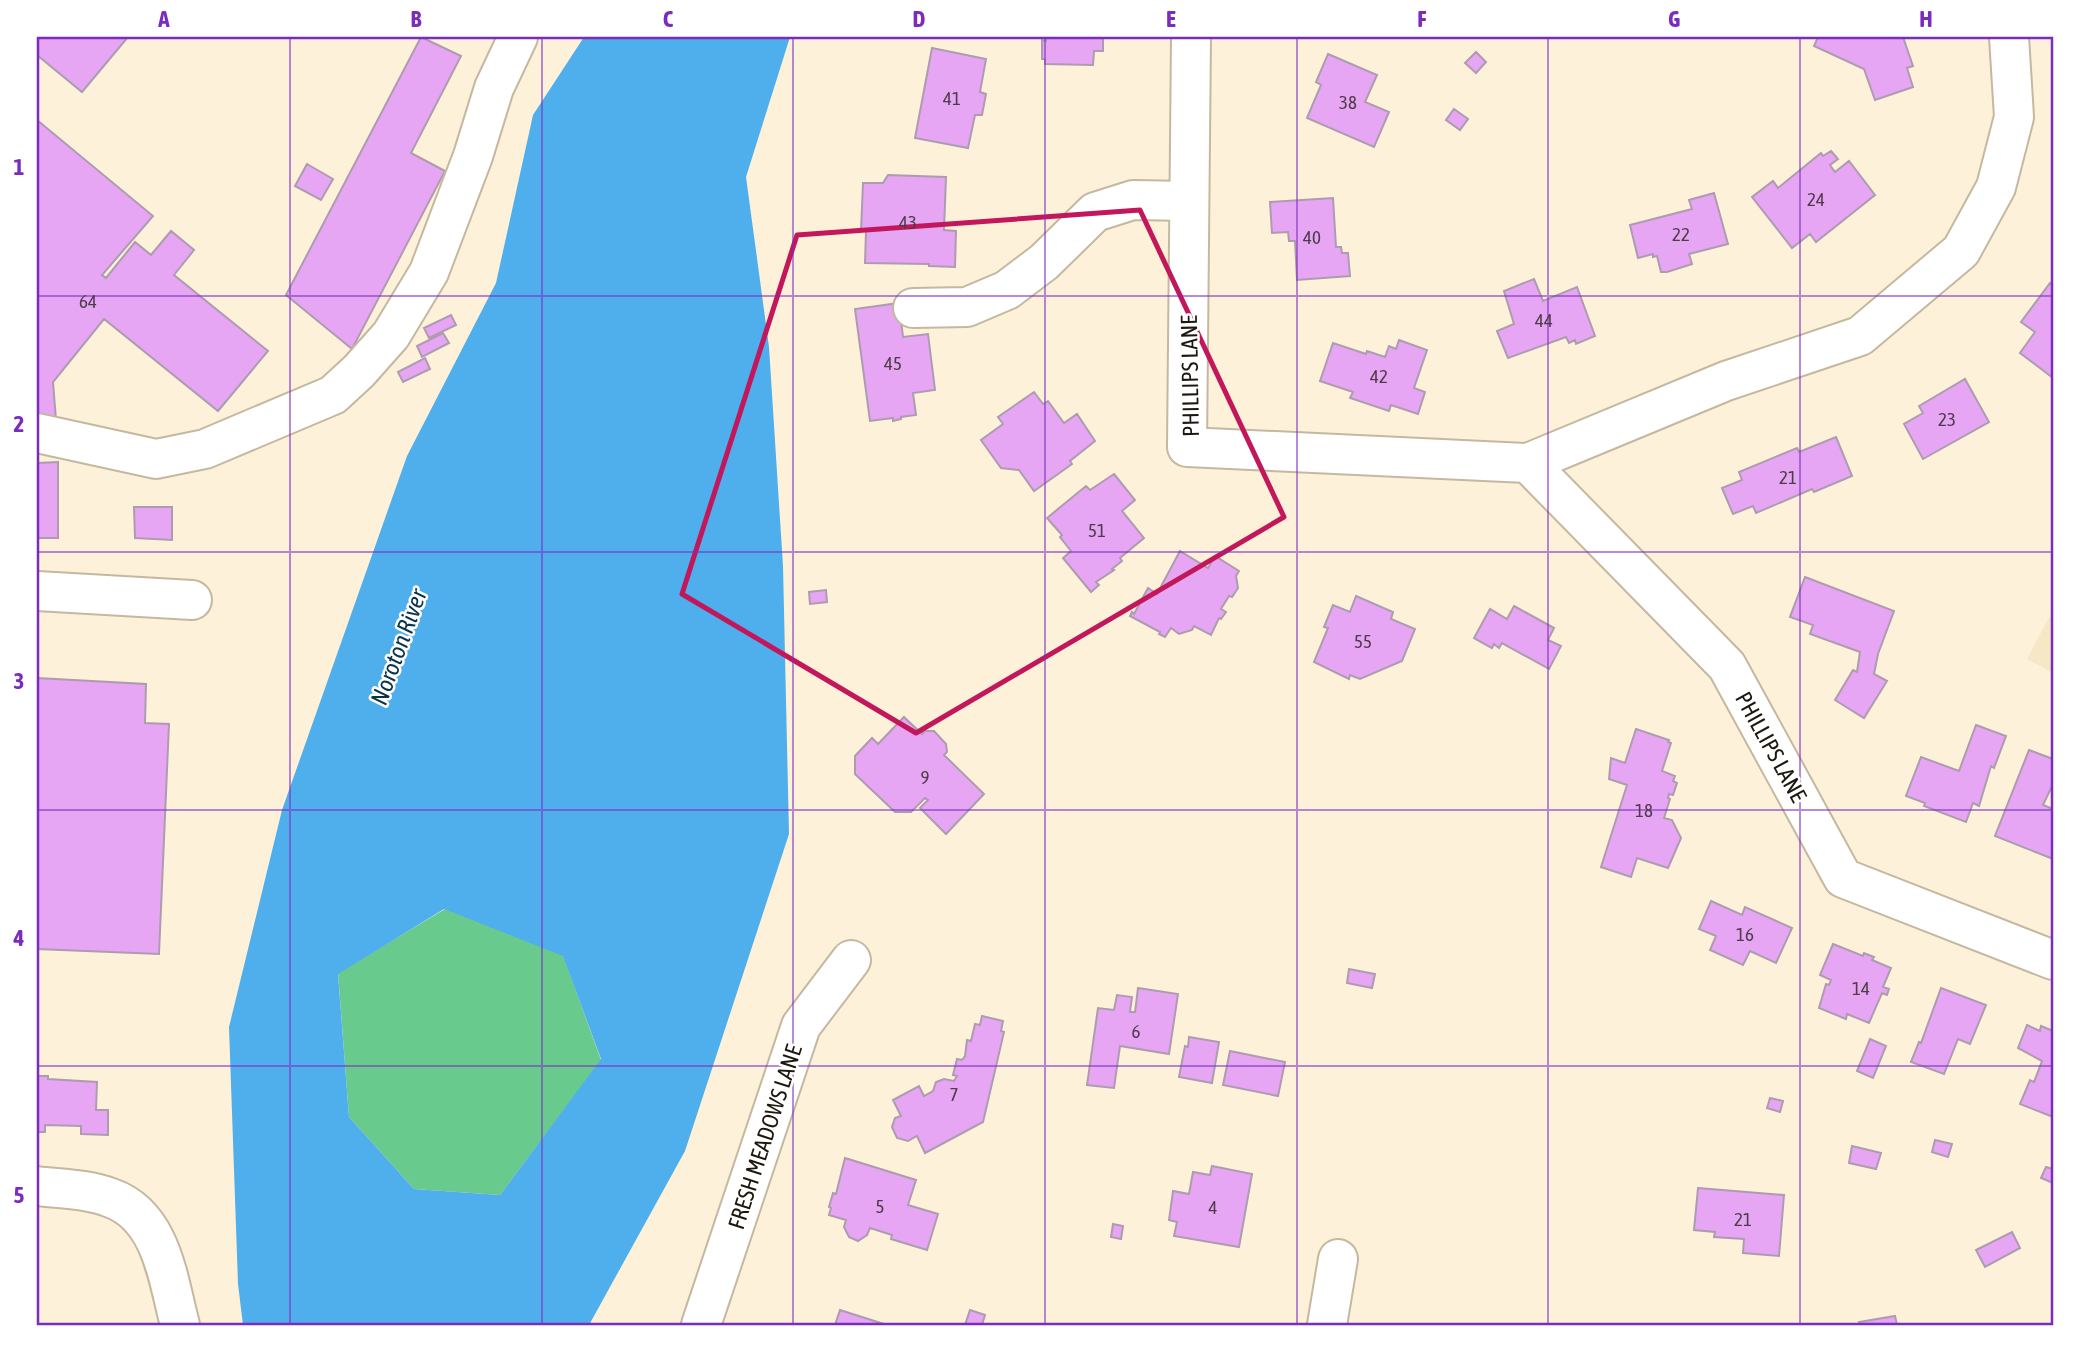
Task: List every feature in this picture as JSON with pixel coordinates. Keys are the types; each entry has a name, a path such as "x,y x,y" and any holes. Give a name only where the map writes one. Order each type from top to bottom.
{"street":[{"path":"37,433 156,459 205,449 333,395 391,335 429,272 473,156 494,88 518,37"},
{"name":"PHILLIPS LANE","path":"1195,42 1189,201 1187,447 1528,463 1726,381 1860,337 1961,251 1996,187 2014,117 2009,37"},
{"path":"913,308 967,307 1007,290 1044,262 1096,212 1133,200 1189,201"},
{"name":"PHILLIPS LANE","path":"1528,463 1727,666 1843,878 2053,960"},
{"path":"37,591 192,600"},
{"name":"FRESH MEADOWS LANE","path":"701,1325 802,1026 851,960"},
{"path":"37,1186 87,1191 113,1198 136,1212 152,1233 163,1261 180,1325"},
{"path":"1327,1325 1338,1259"}],"highlighted area":[{"path":"1140,210 1284,517 916,733 682,594 797,235"}],"shaded area":[{"path":"2053,610 2053,673 2027,659"}],"green space":[{"path":"445,909 563,955 601,1060 500,1195 414,1189 349,1117 338,973"}],"water":[{"name":"Noroton River","path":"584,37 790,37 746,177 769,347 783,566 789,834 685,1151 589,1325 243,1325 238,1284 229,1027 282,810 407,456 496,283 533,115","holes":["444,909 563,956 601,1059 500,1195 414,1189 349,1117 338,974"]}],"building":[{"path":"37,37 128,37 82,92 37,55"},
{"path":"421,37 461,56 411,153 445,171 352,349 286,295"},
{"path":"1046,37 1103,37 1103,51 1094,51 1093,65 1045,64 1045,59 1042,59 1042,40 1046,41"},
{"path":"1818,37 1903,37 1913,66 1907,68 1913,87 1875,100 1864,69 1814,46"},
{"path":"932,48 986,59 980,92 986,94 982,115 975,115 968,148 915,138"},
{"path":"1476,52 1486,62 1476,73 1465,63"},
{"path":"1328,54 1377,75 1365,102 1389,112 1374,147 1307,118 1321,85 1316,82"},
{"path":"1454,109 1468,119 1460,130 1446,120"},
{"path":"37,120 153,216 102,275 106,278 135,242 151,255 171,231 194,250 174,275 268,351 218,411 104,319 53,382 56,420 37,421"},
{"path":"1831,151 1838,159 1830,165 1835,172 1849,161 1875,195 1816,242 1810,234 1792,248 1752,197 1773,181 1778,188 1821,153 1823,156"},
{"path":"307,164 333,179 321,200 295,186"},
{"path":"888,175 946,177 944,230 956,231 955,267 865,263 866,231 861,231 863,183 883,183"},
{"path":"1714,193 1728,244 1689,254 1692,264 1667,272 1661,272 1657,256 1653,257 1653,254 1638,258 1630,225 1692,209 1689,200"},
{"path":"1333,198 1336,247 1341,247 1342,253 1348,253 1350,276 1297,280 1295,241 1289,241 1288,232 1272,233 1270,202"},
{"path":"1534,279 1543,301 1577,287 1595,336 1576,344 1575,340 1569,343 1566,337 1508,358 1497,331 1514,324 1504,291"},
{"path":"2050,283 2053,286 2053,378 2020,353 2035,332 2021,322"},
{"path":"899,303 903,337 928,334 935,390 913,393 916,415 893,421 893,418 870,421 855,309"},
{"path":"451,315 456,325 429,338 424,328"},
{"path":"443,333 449,343 422,357 417,346"},
{"path":"1399,340 1427,350 1414,388 1425,392 1418,414 1391,405 1389,411 1350,398 1353,392 1320,381 1333,343 1385,357 1389,346 1396,349"},
{"path":"425,358 430,369 403,382 398,372"},
{"path":"1965,379 1989,422 1923,459 1904,424 1923,413 1919,406"},
{"path":"1034,392 1043,404 1048,401 1064,423 1077,414 1095,441 1070,461 1072,464 1034,491 1019,470 1001,468 981,440 1003,424 998,417"},
{"path":"1836,437 1852,476 1814,492 1812,489 1756,513 1753,506 1733,514 1722,488 1742,480 1739,472 1797,448 1799,452"},
{"path":"58,462 58,538 37,538 37,463"},
{"path":"1114,474 1135,500 1122,511 1144,538 1120,558 1122,561 1112,569 1114,570 1096,582 1099,585 1091,592 1063,558 1071,551 1060,537 1062,535 1047,518 1086,486 1090,490"},
{"path":"134,507 172,507 172,540 135,538"},
{"path":"1180,551 1208,568 1215,556 1239,571 1236,576 1238,588 1221,609 1226,612 1219,618 1211,635 1194,626 1192,630 1179,634 1171,628 1165,637 1130,616 1132,612 1134,614 1148,588 1157,594"},
{"path":"1805,577 1894,611 1878,654 1874,674 1887,681 1864,718 1835,700 1853,670 1857,672 1860,652 1810,634 1813,625 1790,617"},
{"path":"826,590 827,602 810,604 809,592"},
{"path":"1356,596 1393,612 1391,619 1415,629 1402,661 1360,679 1350,675 1349,679 1314,662 1328,628 1324,627 1333,605 1350,612"},
{"path":"1514,606 1554,628 1548,640 1561,646 1549,669 1502,643 1499,648 1494,644 1492,648 1474,638 1490,609 1507,619"},
{"path":"37,678 146,684 145,723 169,724 159,954 37,949"},
{"path":"904,717 922,734 925,731 934,731 946,744 947,752 944,755 984,794 946,834 920,808 928,800 925,798 911,812 895,812 855,774 855,756 872,738 878,744"},
{"path":"1976,725 2006,736 1994,768 1991,766 1979,806 1973,803 1966,822 1906,796 1921,757 1959,771"},
{"path":"1636,729 1671,743 1662,771 1675,776 1673,781 1677,783 1673,795 1669,794 1664,818 1672,820 1681,838 1668,868 1637,858 1631,877 1601,867 1627,785 1609,779 1611,758 1625,763"},
{"path":"2029,750 2053,759 2053,784 2043,805 2053,809 2053,859 1995,836"},
{"path":"1711,901 1742,915 1745,907 1792,928 1776,963 1750,951 1743,965 1710,950 1716,936 1699,929"},
{"path":"1833,944 1863,956 1864,953 1874,957 1872,960 1891,968 1883,987 1889,989 1887,995 1882,993 1869,1023 1847,1014 1846,1019 1819,1008 1826,984 1829,985 1831,980 1820,975"},
{"path":"1349,969 1375,974 1372,988 1347,983"},
{"path":"1138,988 1178,994 1169,1054 1120,1046 1114,1088 1087,1085 1098,1008 1114,1010 1117,995 1132,997 1130,1012 1135,1012"},
{"path":"1941,988 1986,1005 1970,1044 1958,1039 1944,1074 1911,1062 1919,1042 1921,1043"},
{"path":"982,1016 1003,1021 1001,1031 1004,1032 983,1122 925,1153 917,1136 908,1141 897,1138 892,1127 895,1118 901,1116 893,1100 919,1086 924,1096 933,1091 936,1082 944,1079 954,1081 957,1076 953,1075 957,1059 962,1060 965,1056 967,1040 971,1041 975,1024 980,1025"},
{"path":"2027,1025 2040,1031 2041,1026 2053,1031 2053,1117 2020,1104 2030,1080 2034,1082 2042,1061 2018,1048"},
{"path":"1189,1037 1219,1042 1212,1083 1179,1077"},
{"path":"1870,1039 1886,1046 1873,1078 1857,1071"},
{"path":"1230,1051 1285,1062 1278,1096 1223,1085"},
{"path":"37,1076 97,1082 96,1110 108,1110 108,1135 81,1134 81,1126 45,1125 45,1132 37,1132"},
{"path":"1770,1098 1783,1101 1780,1112 1767,1108"},
{"path":"1935,1140 1952,1144 1948,1157 1932,1152"},
{"path":"1852,1146 1881,1153 1876,1169 1849,1163"},
{"path":"845,1158 916,1180 908,1205 938,1214 927,1250 891,1239 892,1235 870,1228 867,1235 858,1241 849,1237 844,1227 846,1220 829,1215 829,1207 833,1193 836,1194"},
{"path":"1212,1166 1252,1174 1239,1247 1174,1236 1177,1222 1169,1220 1173,1191 1189,1194 1193,1172 1210,1175"},
{"path":"2046,1167 2053,1169 2053,1183 2041,1178"},
{"path":"1698,1188 1784,1195 1779,1256 1743,1253 1744,1239 1714,1237 1715,1232 1694,1230"},
{"path":"1113,1224 1123,1226 1121,1239 1111,1237"},
{"path":"2012,1232 2020,1248 1985,1267 1976,1250"},
{"path":"840,1310 887,1325 835,1325"},
{"path":"970,1310 985,1315 982,1325 965,1325"},
{"path":"1895,1316 1897,1325 1860,1325 1859,1322"}]}
